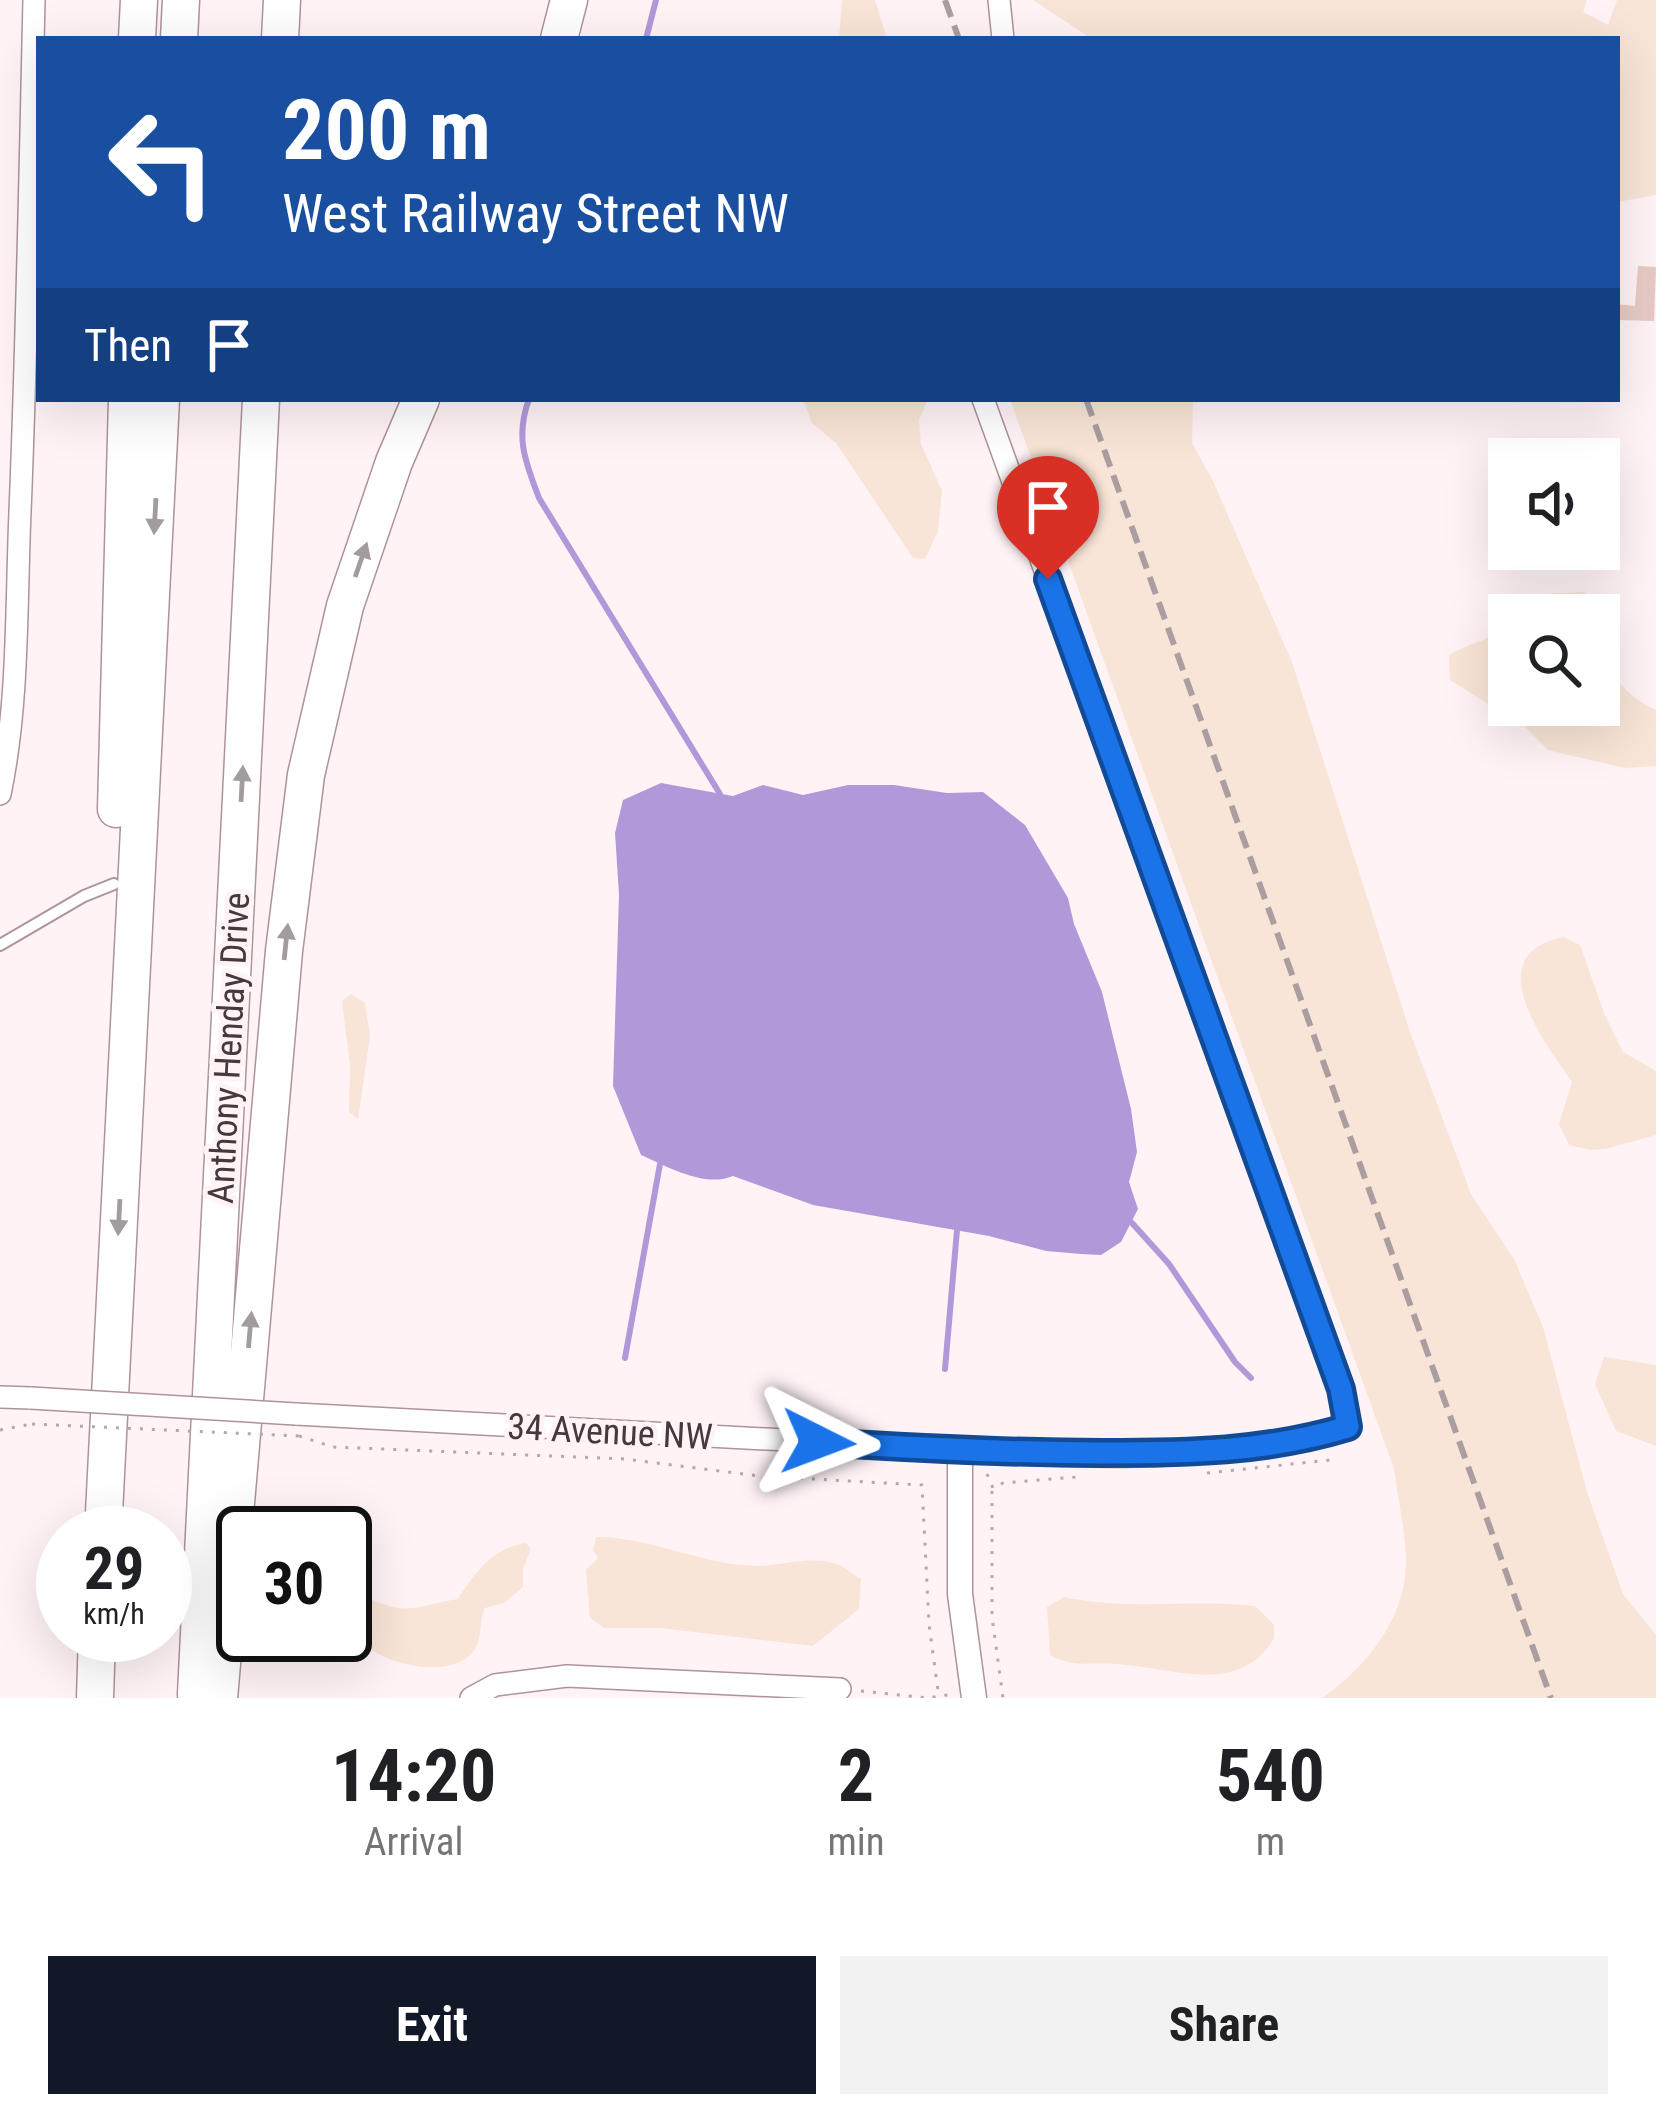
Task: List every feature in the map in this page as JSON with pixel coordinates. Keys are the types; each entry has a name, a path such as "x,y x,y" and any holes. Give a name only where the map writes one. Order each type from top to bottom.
{"highway":[{"path":"137,36 139,0"},
{"path":"179,36 181,0"},
{"path":"280,36 281,0"},
{"path":"560,36 569,0"},
{"path":"125,1100 112,938 127,402"},
{"path":"104,1506 161,402"},
{"name":"Anthony Henday Drive","path":"196,1698 261,402"},
{"path":"219,1698 278,1015 306,775 345,606 420,402"},
{"path":"95,1698 97,1662"}],"street":[{"path":"0,794 7,760 15,638 34,0"},
{"path":"999,0 1003,36"},
{"name":"34 Avenue NW","path":"0,1397 158,1407 297,1425 960,1450 1201,1453 1293,1442 1348,1427 1341,1389 984,402"},
{"path":"960,1450 959,1594 973,1695"},
{"path":"471,1698 495,1685 567,1676 840,1689"}],"lane":[{"path":"0,945 113,884"}],"path":[{"path":"0,1430 32,1424 297,1425 332,1447 625,1459 759,1476 922,1485 929,1624 939,1697"},
{"path":"993,1488 991,1597 1004,1698"},
{"path":"840,1689 973,1695"}],"shaded area":[{"path":"842,0 875,0 886,36 839,36"},
{"path":"1033,0 1587,0 1583,12 1608,25 1617,0 1656,0 1656,195 1620,201 1620,36 1087,36"},
{"path":"804,402 927,402 919,420 921,444 942,491 938,531 925,559 913,558 836,443 812,423"},
{"path":"1011,402 1193,402 1192,443 1292,662 1410,1032 1471,1194 1514,1259 1543,1327 1587,1492 1623,1594 1656,1635 1656,1698 1322,1698 1380,1641 1404,1585 1406,1552 1394,1469"},
{"path":"1488,638 1488,704 1450,680 1449,655"},
{"path":"1620,683 1656,710 1656,766 1625,768 1548,750 1525,727 1620,726"},
{"path":"661,783 733,796 763,785 803,795 848,785 983,792 1025,825 1068,898 1102,992 1131,1109 1137,1152 1129,1182 1138,1209 1121,1242 1101,1255 1046,1251 989,1236 813,1205 733,1176 711,1179 687,1174 641,1155 613,1086 619,895 615,833 623,800"},
{"path":"1564,937 1580,945 1623,1052 1656,1071 1656,1135 1590,1150 1569,1145 1559,1124 1572,1082 1534,1023 1521,980 1524,961 1538,947"},
{"path":"351,994 365,1003 370,1036 358,1119 349,1112 350,1065 342,1001"},
{"path":"1604,1357 1656,1365 1656,1446 1616,1431 1595,1384"},
{"path":"596,1537 751,1566 813,1560 837,1564 861,1579 859,1609 813,1646 660,1628 604,1628 590,1618 586,1570 598,1558 593,1550"},
{"path":"526,1543 531,1549 523,1569 523,1587 504,1603 485,1608 477,1645 469,1656 441,1667 425,1667 391,1660 372,1650 372,1600 412,1608 458,1599 486,1563"},
{"path":"1064,1597 1114,1603 1255,1606 1274,1625 1274,1638 1243,1668 1224,1673 1066,1662 1050,1655 1047,1607"}],"building":[{"path":"1638,266 1656,267 1654,321 1620,320 1620,304 1635,306"}],"waterway":[{"path":"647,36 656,0"},
{"path":"528,402 522,437 539,498 720,794"},
{"path":"625,1358 660,1164"},
{"path":"1132,1223 1169,1264 1235,1362 1251,1378"},
{"path":"945,1369 957,1230"}],"railway":[{"path":"945,0 958,36"},
{"path":"1087,402 1551,1698"}],"route":[{"path":"818,1442 1040,1454 1201,1453 1258,1448 1348,1427 1341,1389 1048,579"}]}
